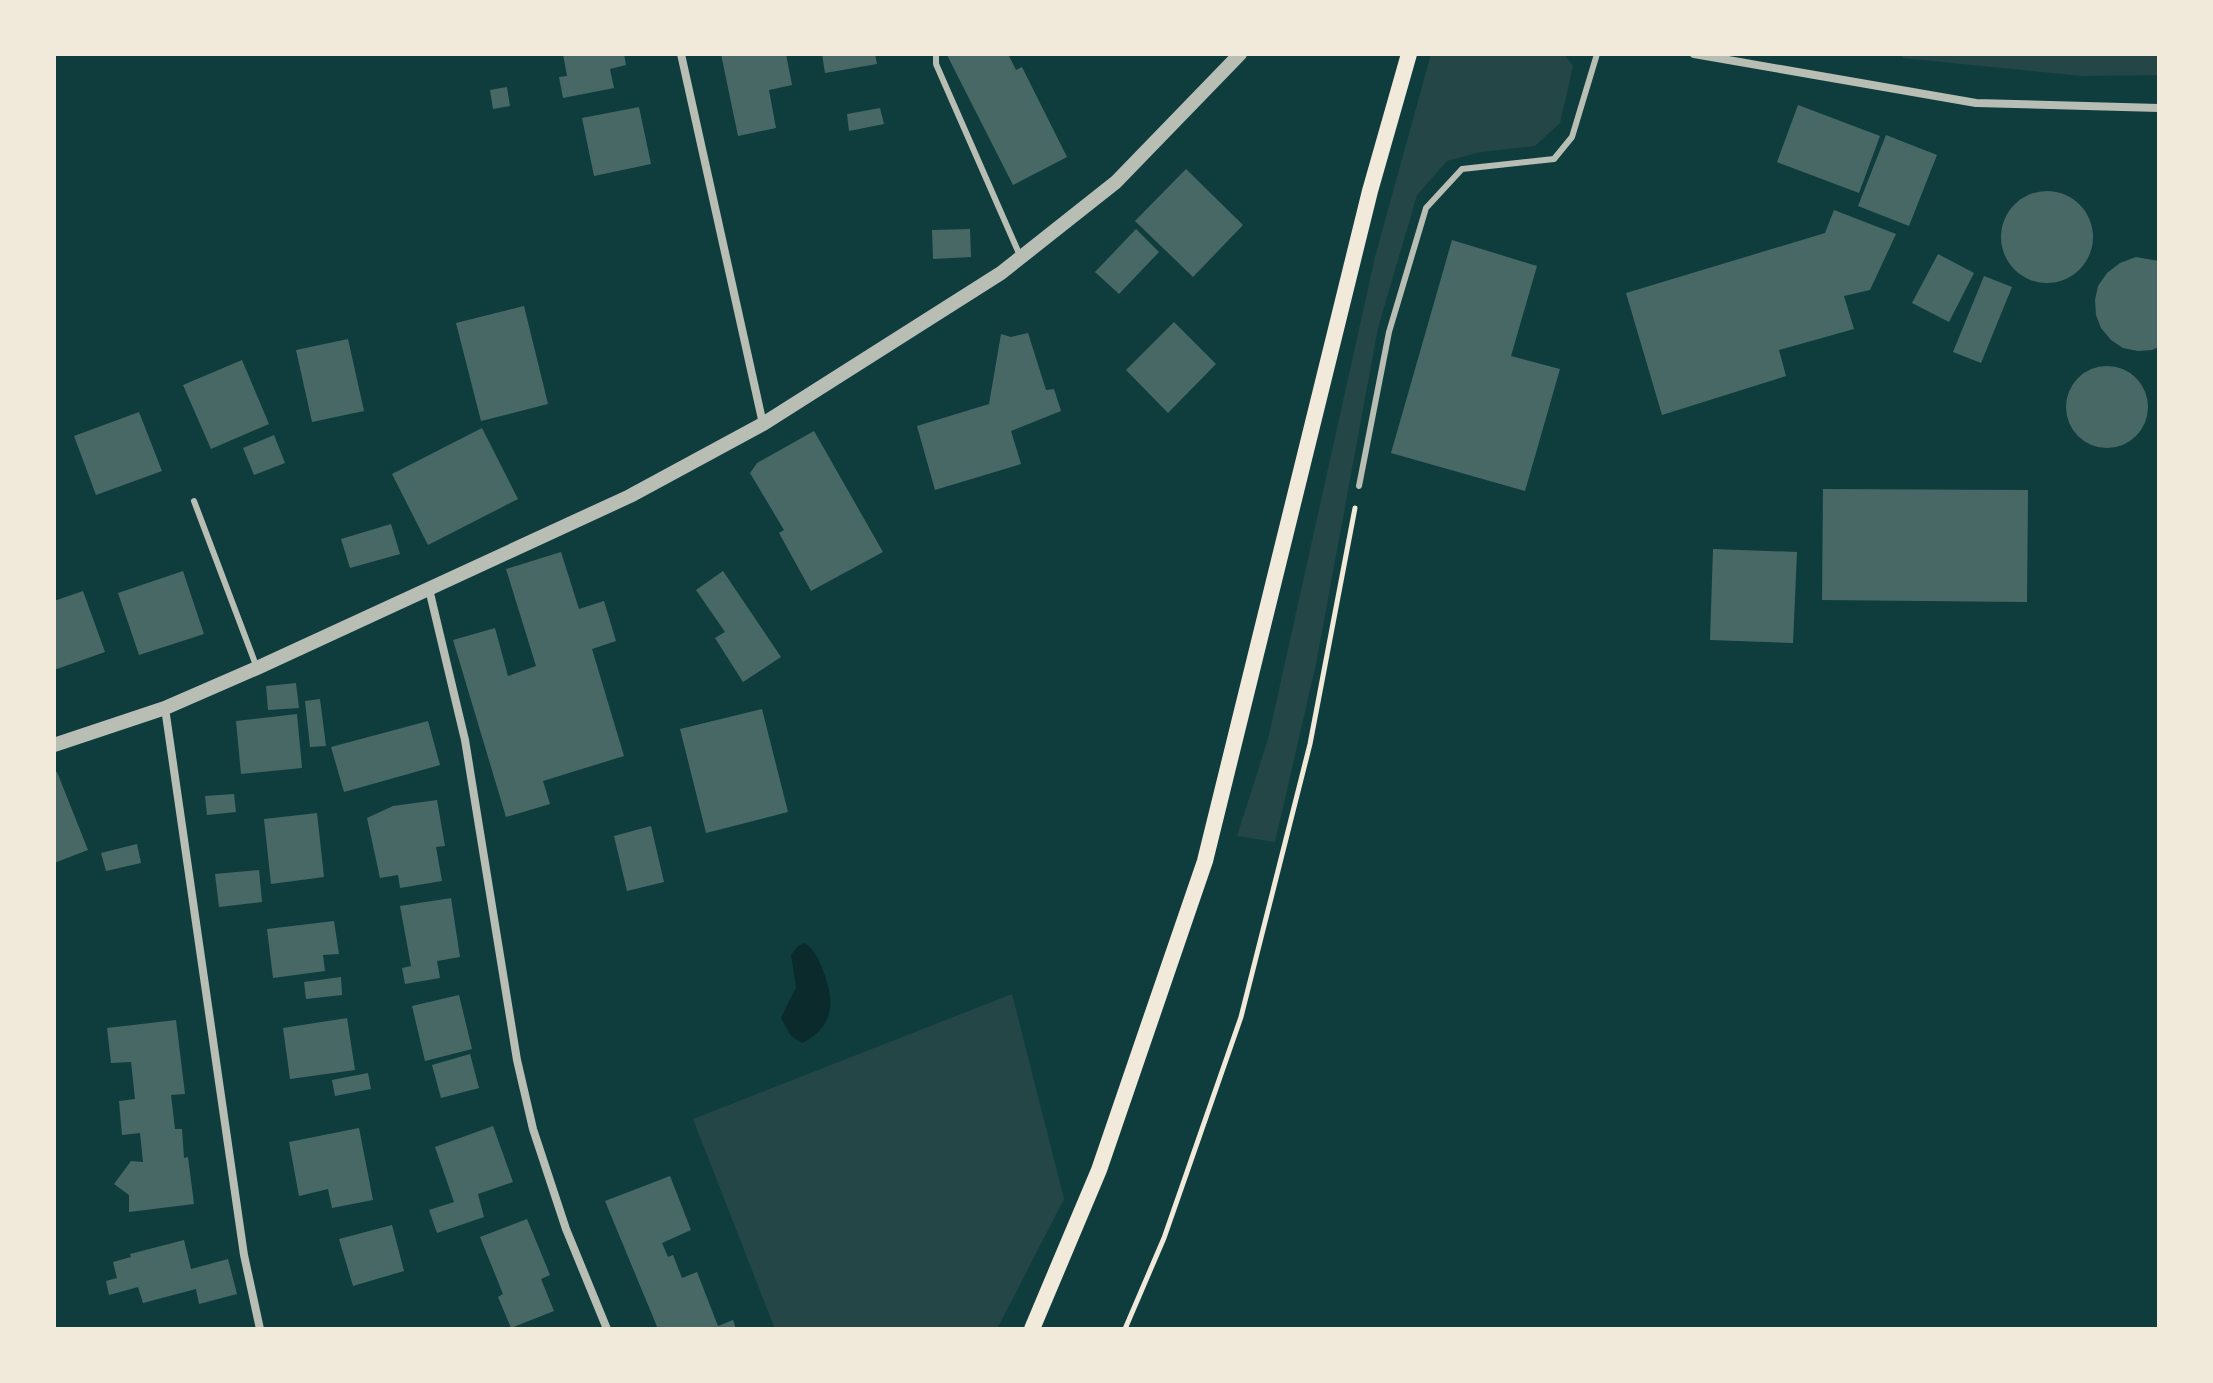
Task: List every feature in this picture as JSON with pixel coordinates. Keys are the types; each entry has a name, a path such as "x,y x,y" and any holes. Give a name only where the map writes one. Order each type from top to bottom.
{"main road":[{"path":"1032,1329 1099,1170 1205,861 1370,191 1409,54"}],"street":[{"path":"681,54 763,424"},
{"path":"54,745 165,708 257,668 630,496 763,424 1021,258 1116,182 1240,54"},
{"path":"1694,54 1976,103 2159,108"},
{"path":"429,589 465,740 517,1060 533,1129 566,1229 607,1329"},
{"path":"165,708 242,1239 260,1329"}],"lane":[{"path":"936,54 936,64 1021,258"},
{"path":"1359,486 1389,332 1426,208 1462,169 1554,159 1572,137 1597,54"},
{"path":"194,501 257,668"}],"path":[{"path":"1125,1329 1164,1238 1241,1017 1310,744 1359,486"}],"shaded area":[{"path":"1431,54 1564,54 1573,66 1560,123 1535,146 1481,152 1447,161 1417,195 1378,328 1316,664 1275,842 1237,836 1268,739 1375,257"},
{"path":"1900,54 2159,54 2159,75 2082,76 1903,58"},
{"path":"804,943 819,960 829,991 830,1011 821,1029 802,1043 791,1036 781,1018 796,987 791,955"},
{"path":"1012,994 1064,1199 997,1329 775,1329 693,1119"}],"building":[{"path":"563,54 624,54 626,65 610,69 614,88 563,98 559,77 567,76"},
{"path":"721,54 786,54 792,85 769,90 776,128 738,136"},
{"path":"822,54 875,54 877,64 825,73"},
{"path":"949,54 1008,54 1016,70 1022,67 1067,157 1013,185"},
{"path":"507,87 510,106 493,109 490,90"},
{"path":"1798,105 1880,136 1859,193 1777,162"},
{"path":"639,107 651,164 594,176 582,118"},
{"path":"880,108 884,124 849,131 847,114"},
{"path":"1886,135 1937,155 1909,226 1858,206"},
{"path":"1186,169 1243,225 1193,277 1135,221"},
{"path":"2047,191 2065,194 2080,204 2090,219 2093,237 2090,255 2080,270 2065,280 2047,283 2029,280 2014,270 2004,255 2001,237 2004,219 2014,204 2029,194"},
{"path":"1834,210 1896,234 1870,290 1844,296 1854,329 1779,350 1786,376 1662,415 1626,293 1825,233"},
{"path":"970,229 971,257 933,259 932,230"},
{"path":"1136,229 1159,252 1119,294 1095,272"},
{"path":"1452,240 1537,266 1511,356 1560,369 1525,491 1391,453"},
{"path":"1938,254 1974,273 1949,322 1912,303"},
{"path":"2136,257 2159,261 2159,347 2152,350 2123,348 2101,328 2096,315 2098,286 2107,273 2120,263"},
{"path":"1984,276 2012,287 1981,363 1953,352"},
{"path":"524,306 548,404 481,421 456,323"},
{"path":"1174,322 1216,364 1168,413 1126,370"},
{"path":"1028,333 1046,390 1054,389 1061,411 1011,431 1021,464 935,490 917,426 989,404 1001,334 1011,337"},
{"path":"348,339 364,411 312,422 296,350"},
{"path":"242,360 269,424 211,449 183,385"},
{"path":"2107,366 2123,369 2136,378 2145,391 2148,407 2145,423 2136,436 2123,445 2107,448 2091,445 2078,436 2069,423 2066,407 2069,391 2078,378 2091,369"},
{"path":"139,412 162,471 96,495 74,436"},
{"path":"482,428 518,499 428,545 392,474"},
{"path":"814,431 883,552 811,591 779,533 784,530 750,473 757,463"},
{"path":"274,435 285,463 254,475 243,448"},
{"path":"1823,489 2028,490 2027,602 1822,600"},
{"path":"391,524 400,554 350,568 341,539"},
{"path":"1713,549 1797,552 1793,643 1710,640"},
{"path":"561,552 579,609 604,601 616,641 592,649 624,756 543,781 550,804 506,817 453,640 495,628 508,676 536,666 506,569"},
{"path":"183,571 204,634 139,655 118,593"},
{"path":"723,571 781,657 743,682 715,638 725,632 696,590"},
{"path":"83,591 105,652 54,670 54,601"},
{"path":"296,683 299,708 268,710 266,686"},
{"path":"320,699 326,746 310,747 305,701"},
{"path":"762,709 788,812 706,833 680,729"},
{"path":"297,714 302,768 241,774 236,721"},
{"path":"428,721 440,765 344,792 331,747"},
{"path":"57,772 88,850 54,863 54,773"},
{"path":"234,794 236,812 207,815 205,796"},
{"path":"437,800 445,846 436,847 442,881 400,888 398,875 380,878 367,818 393,806"},
{"path":"317,813 324,877 271,884 264,819"},
{"path":"651,826 664,882 627,891 614,836"},
{"path":"137,844 141,863 106,871 101,853"},
{"path":"259,870 262,902 219,907 215,874"},
{"path":"451,898 460,957 437,961 440,978 405,984 402,968 411,966 400,906"},
{"path":"334,921 339,954 323,955 325,971 273,978 267,929"},
{"path":"341,977 342,995 306,999 304,982"},
{"path":"459,995 472,1049 425,1061 412,1006"},
{"path":"347,1018 355,1070 290,1079 283,1028"},
{"path":"176,1020 185,1094 171,1095 175,1129 182,1129 184,1158 188,1157 194,1204 129,1212 129,1195 114,1184 131,1161 143,1162 140,1133 122,1135 119,1101 135,1099 131,1062 111,1063 107,1028"},
{"path":"470,1054 479,1088 441,1098 432,1065"},
{"path":"368,1073 371,1089 335,1096 332,1080"},
{"path":"493,1126 513,1182 478,1194 484,1217 437,1233 429,1210 454,1202 435,1147"},
{"path":"359,1128 373,1200 332,1208 328,1189 299,1196 289,1142"},
{"path":"670,1176 691,1230 662,1243 668,1257 673,1255 682,1278 697,1272 718,1326 733,1320 736,1329 658,1329 605,1201"},
{"path":"527,1219 550,1275 541,1279 554,1311 511,1328 498,1297 503,1294 480,1237"},
{"path":"392,1225 404,1271 353,1286 339,1239"},
{"path":"184,1240 191,1269 228,1259 237,1294 199,1304 196,1289 143,1303 138,1287 109,1295 106,1281 117,1278 113,1262 131,1257 130,1254"}]}
